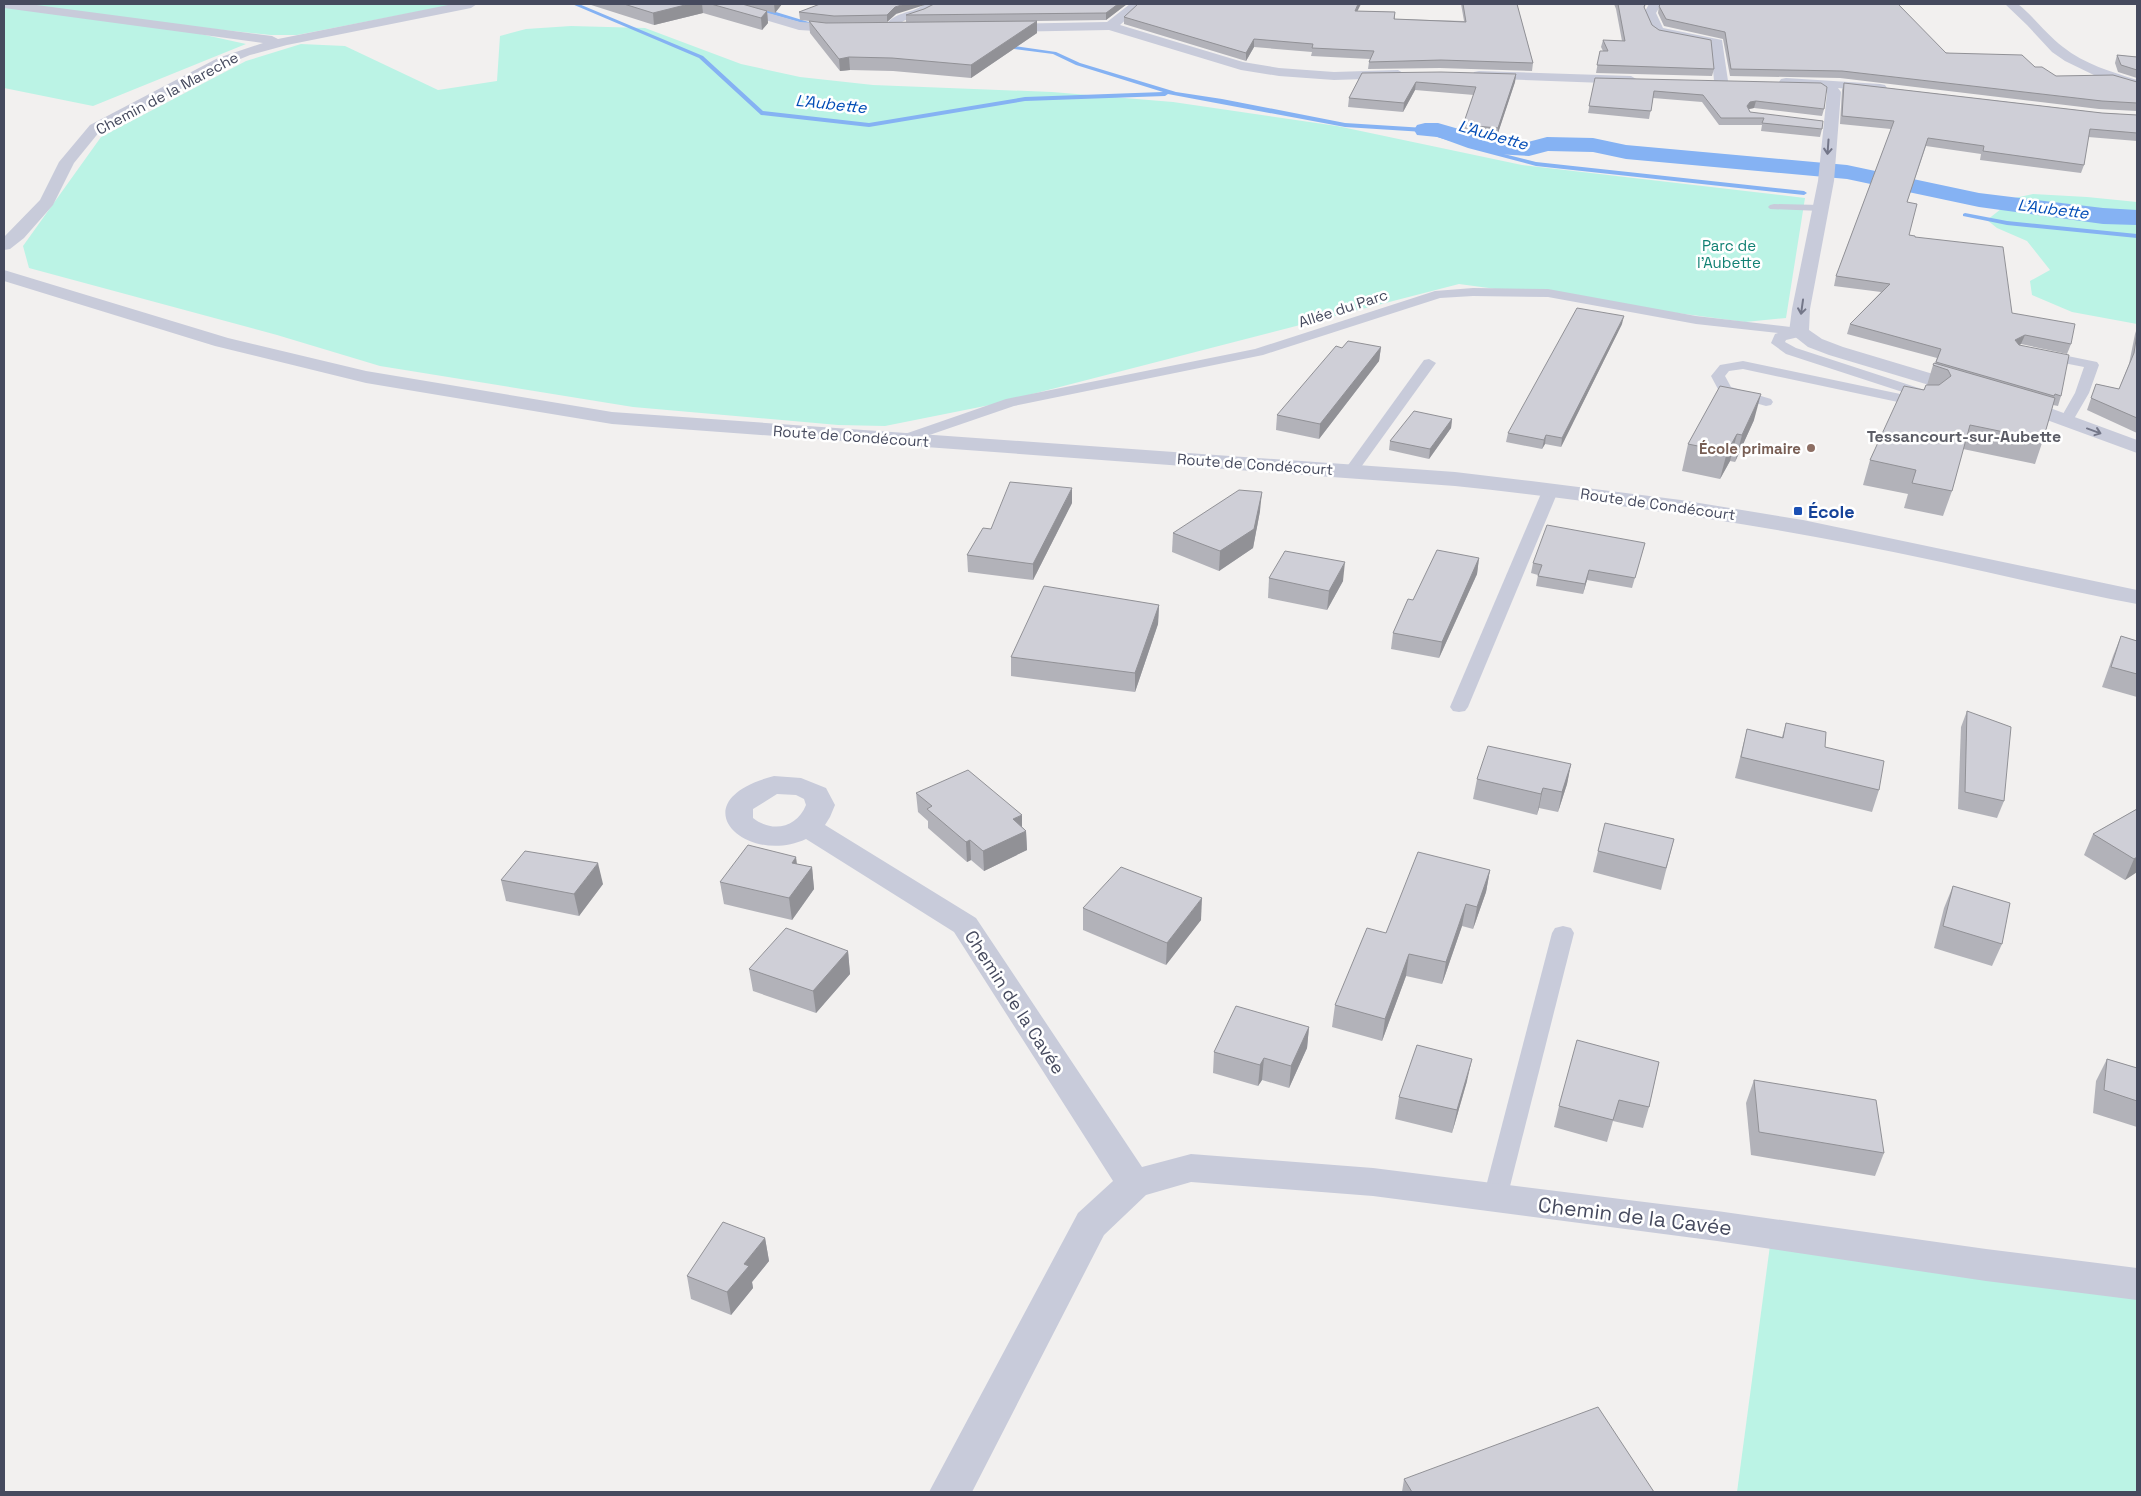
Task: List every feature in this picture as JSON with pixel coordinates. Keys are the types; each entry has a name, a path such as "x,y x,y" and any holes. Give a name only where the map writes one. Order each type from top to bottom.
{"street":[{"path":"4,4 174,28 286,41"},
{"name":"Chemin de la Mareche","path":"4,244 18,234 47,202 67,162 95,128 223,61 245,52 286,41 471,4"},
{"path":"725,4 799,26 827,29 860,29"},
{"path":"920,27 882,29 899,18 919,14 933,4"},
{"path":"1110,26 1137,4"},
{"path":"1660,4 1654,5 1650,13 1658,31 1717,43 1721,81"},
{"path":"2011,4 2032,22 2057,49 2070,58 2104,74 2137,84"},
{"path":"988,28 1110,26 1123,28 1241,66 1334,76 1412,74"},
{"path":"1467,74 1643,80"},
{"path":"1704,82 1739,82"},
{"path":"1774,82 1840,84 1896,90"},
{"path":"1825,85 1834,92 1825,122 1826,181 1801,309 1799,332 1815,343 1836,351 1980,394"},
{"name":"Route de Condécourt","path":"4,275 222,342 366,376 424,388 612,418 1351,471 1551,489 1756,519 1912,549 2137,597"},
{"path":"1998,399 2137,447"},
{"name":"Chemin de la Cavée","path":"808,826 965,925 1134,1184"},
{"name":"Chemin de la Cavée","path":"950,1492 1091,1224 1134,1184 1192,1168 1372,1182 1717,1226 1986,1265 2137,1284"}],"lane":[{"path":"1774,207 1820,208"},
{"name":"Allée du Parc","path":"904,439 1011,402 1258,352 1439,294 1473,292 1548,293 1696,320 1799,332"},
{"path":"1766,402 1726,390 1718,376 1725,368 1743,365 1926,404 1934,398 1791,351 1778,343 1780,337 1799,332"},
{"path":"2030,352 2092,365 2082,393 2066,421"},
{"path":"1351,471 1429,363"},
{"path":"1459,707 1551,489"},
{"path":"1495,1198 1563,933"}],"green space":[{"path":"4,4 457,4 297,35 271,35 141,21 246,44 93,106 4,88"},
{"name":"Parc de l'Aubette","path":"571,26 645,28 741,64 800,77 873,85 1052,92 1173,102 1337,126 1522,165 1805,198 1786,318 1745,322 1459,284 990,405 885,426 838,425 633,407 380,366 277,335 29,268 23,246 101,137 246,61 301,44 345,46 438,90 497,81 500,36 526,29"},
{"path":"2033,194 2137,202 2137,324 2072,312 2032,295 2030,281 2050,270 2027,241 1997,228 1987,220 2015,198"},
{"path":"1771,1238 2137,1276 2137,1492 1737,1492"}],"building":[{"path":"624,4 689,4 653,13"},
{"path":"711,4 742,4 767,11 761,18"},
{"path":"820,4 905,4 895,7 887,15 834,16 799,12"},
{"path":"934,4 1118,4 1106,13 906,15"},
{"path":"1138,4 1358,4 1355,11 1395,12 1394,19 1466,22 1463,4 1517,4 1533,63 1441,60 1369,62 1374,51 1312,48 1313,44 1254,39 1246,53 1124,17"},
{"path":"1618,4 1645,4 1644,7 1652,25 1659,30 1711,40 1714,69 1597,65 1600,51 1608,51 1603,40 1625,41"},
{"path":"1661,4 1898,4 1946,53 2022,55 2035,67 2042,67 2056,76 2113,75 2137,82 2137,103 2102,101 1842,71 1731,69 1725,32 1666,19 1659,6"},
{"path":"809,21 826,23 1037,21 971,65 892,58 849,57 839,59"},
{"path":"2117,55 2137,57 2137,70 2121,65"},
{"path":"1441,72 1516,74 1498,128 1463,125 1476,87 1416,82 1404,103 1349,98 1362,73"},
{"path":"1595,78 1821,83 1827,87 1824,109 1756,101 1750,102 1747,106 1750,112 1823,121 1822,129 1762,123 1764,118 1721,118 1703,95 1654,91 1651,111 1589,106"},
{"path":"1844,83 2102,113 2137,115 2137,133 2090,129 2084,165 1983,151 1984,146 1928,138 1907,202 1917,204 1909,235 2003,247 2012,313 2075,324 2071,344 2025,335 2015,340 2019,345 2069,355 2061,396 2055,394 2054,396 1936,362 1941,349 1850,324 1890,284 1836,276 1894,121 1842,116"},
{"path":"1577,308 1624,316 1562,438 1546,435 1544,440 1508,433"},
{"path":"2137,333 2137,418 2091,398 2096,384 2119,389 2134,353"},
{"path":"1348,341 1381,347 1320,424 1277,415 1336,346 1342,348"},
{"path":"1934,363 2055,398 2043,440 1970,425 1952,491 1912,483 1916,470 1870,460 1904,386 1924,390 1926,385 1939,385 1951,376 1948,370 1933,365"},
{"path":"1720,386 1761,394 1742,435 1737,434 1727,452 1688,444"},
{"path":"1414,411 1452,419 1430,449 1390,441"},
{"path":"1010,482 1072,488 1033,564 967,555 983,528 991,529"},
{"path":"1239,490 1262,492 1254,529 1220,551 1173,533"},
{"path":"1547,525 1645,543 1635,578 1589,570 1585,584 1538,576 1542,565 1533,563"},
{"path":"1437,550 1479,558 1442,642 1393,633 1408,599 1413,600"},
{"path":"1285,551 1345,562 1329,591 1269,578"},
{"path":"1044,586 1159,605 1135,673 1011,657"},
{"path":"2121,636 2137,641 2137,674 2111,667"},
{"path":"1967,711 2011,727 2004,801 1965,792"},
{"path":"1786,723 1826,732 1825,747 1884,761 1879,790 1741,757 1747,729 1783,738"},
{"path":"1488,746 1571,764 1562,792 1543,788 1541,794 1477,779"},
{"path":"968,770 1022,815 1013,819 1026,831 983,851 970,840 966,842 927,809 932,806 916,793"},
{"path":"2137,809 2137,857 2134,859 2093,834"},
{"path":"1605,823 1674,839 1666,868 1598,851"},
{"path":"748,845 796,857 792,863 812,867 789,898 720,882"},
{"path":"525,851 598,863 574,894 501,880"},
{"path":"1418,852 1490,870 1477,907 1466,904 1446,962 1409,954 1385,1019 1335,1005 1367,928 1386,933"},
{"path":"1121,867 1202,898 1167,943 1083,908"},
{"path":"1953,886 2010,903 2002,944 1943,926"},
{"path":"786,928 848,951 813,991 749,969"},
{"path":"1236,1006 1309,1027 1291,1066 1264,1058 1260,1065 1214,1052"},
{"path":"1577,1040 1659,1062 1649,1107 1619,1100 1613,1120 1559,1106"},
{"path":"1417,1045 1472,1059 1457,1110 1399,1097"},
{"path":"2107,1059 2137,1068 2137,1101 2104,1090"},
{"path":"1754,1080 1876,1100 1884,1153 1759,1132"},
{"path":"723,1222 765,1238 744,1264 749,1266 727,1292 687,1276"},
{"path":"1598,1407 1654,1492 1412,1492 1404,1479"}],"waterway":[{"name":"L'Aubette","path":"575,4 701,57 761,113 869,125 1025,99 1165,94"},
{"name":"L'Aubette","path":"747,4 751,7 822,27"},
{"name":"L'Aubette","path":"1001,46 1054,53 1078,64 1175,94 1222,101 1345,125 1425,130 1470,147 1536,164 1804,193"},
{"path":"1425,130 1438,130 1495,147 1529,149 1547,144 1593,145 1626,152 1847,172 1979,200 2103,216 2137,218"},
{"name":"L'Aubette","path":"1965,215 2007,223 2137,236"}],"place":[{"name":"École primaire","path":"1811,448"},
{"name":"École","path":"1798,511"}],"district":[{"name":"Tessancourt-sur-Aubette","path":"1964,436"}]}
